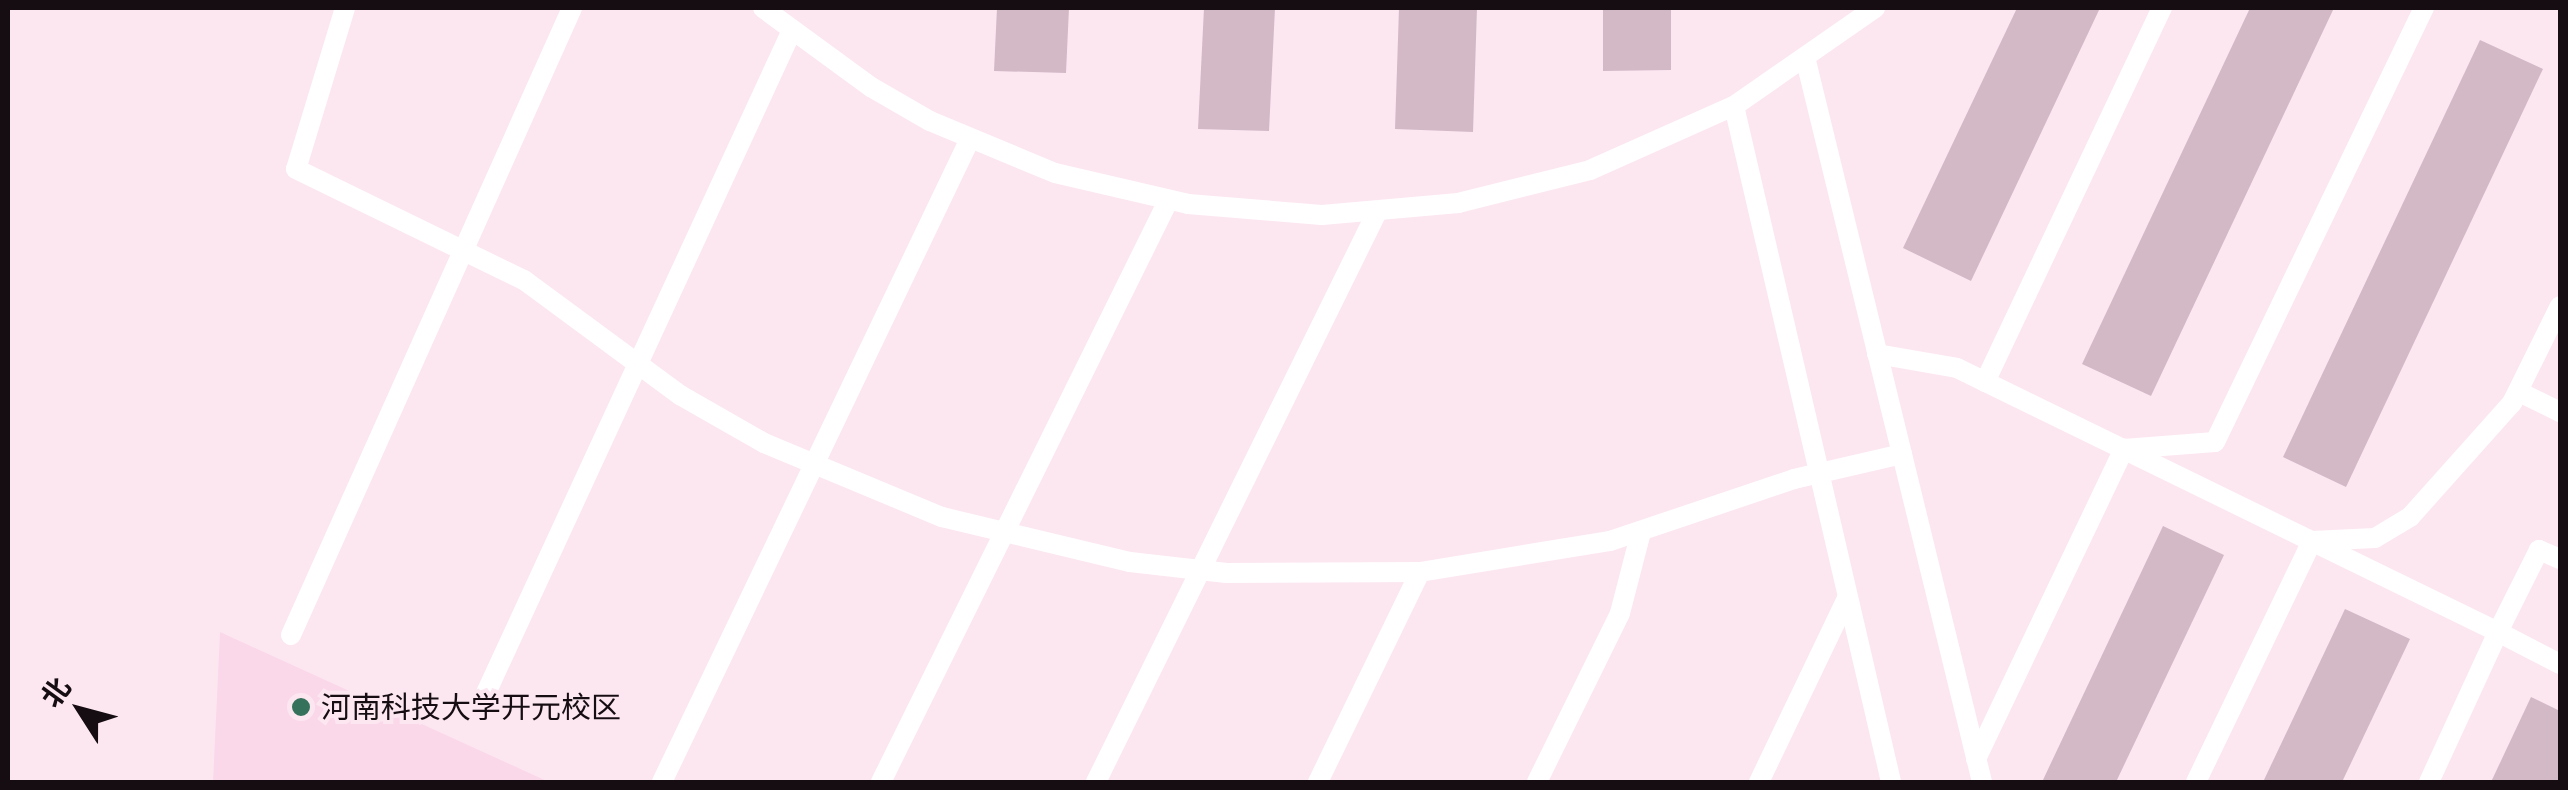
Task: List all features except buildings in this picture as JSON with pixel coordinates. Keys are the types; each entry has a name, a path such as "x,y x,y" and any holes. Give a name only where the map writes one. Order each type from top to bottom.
{"lane":[{"path":"345,8 296,169 524,280 637,366 814,466 1003,534 1201,570 1323,577 1420,572 1516,560 1641,532 1817,473 1902,454"},
{"path":"292,635 572,8"},
{"path":"763,8 871,87 970,139 1056,173 1168,200 1255,212 1377,212 1458,203 1590,170 1734,106 1806,61 1875,8"},
{"path":"1986,382 2162,8"},
{"path":"2124,449 2216,442 2424,8"},
{"path":"480,706 792,30"},
{"path":"1806,61 1982,782"},
{"path":"1734,106 1891,782"},
{"path":"662,782 970,139"},
{"path":"880,782 1168,200"},
{"path":"1096,782 1377,212"},
{"path":"2312,542 2374,538 2410,517 2518,392 2560,306"},
{"path":"1878,354 1957,368 2560,664"},
{"path":"2518,392 2560,412"},
{"path":"1976,760 2124,449"},
{"path":"1537,782 1620,613 1641,532"},
{"path":"2196,782 2312,542"},
{"path":"2429,782 2539,550 2560,560"},
{"path":"1318,782 1420,572"},
{"path":"1760,782 1847,598"}],"shaded area":[{"name":"河南科技大学开元校区","path":"220,632 549,782 213,782"}],"place":[{"name":"河南科技大学开元校区","path":"301,707"}]}
